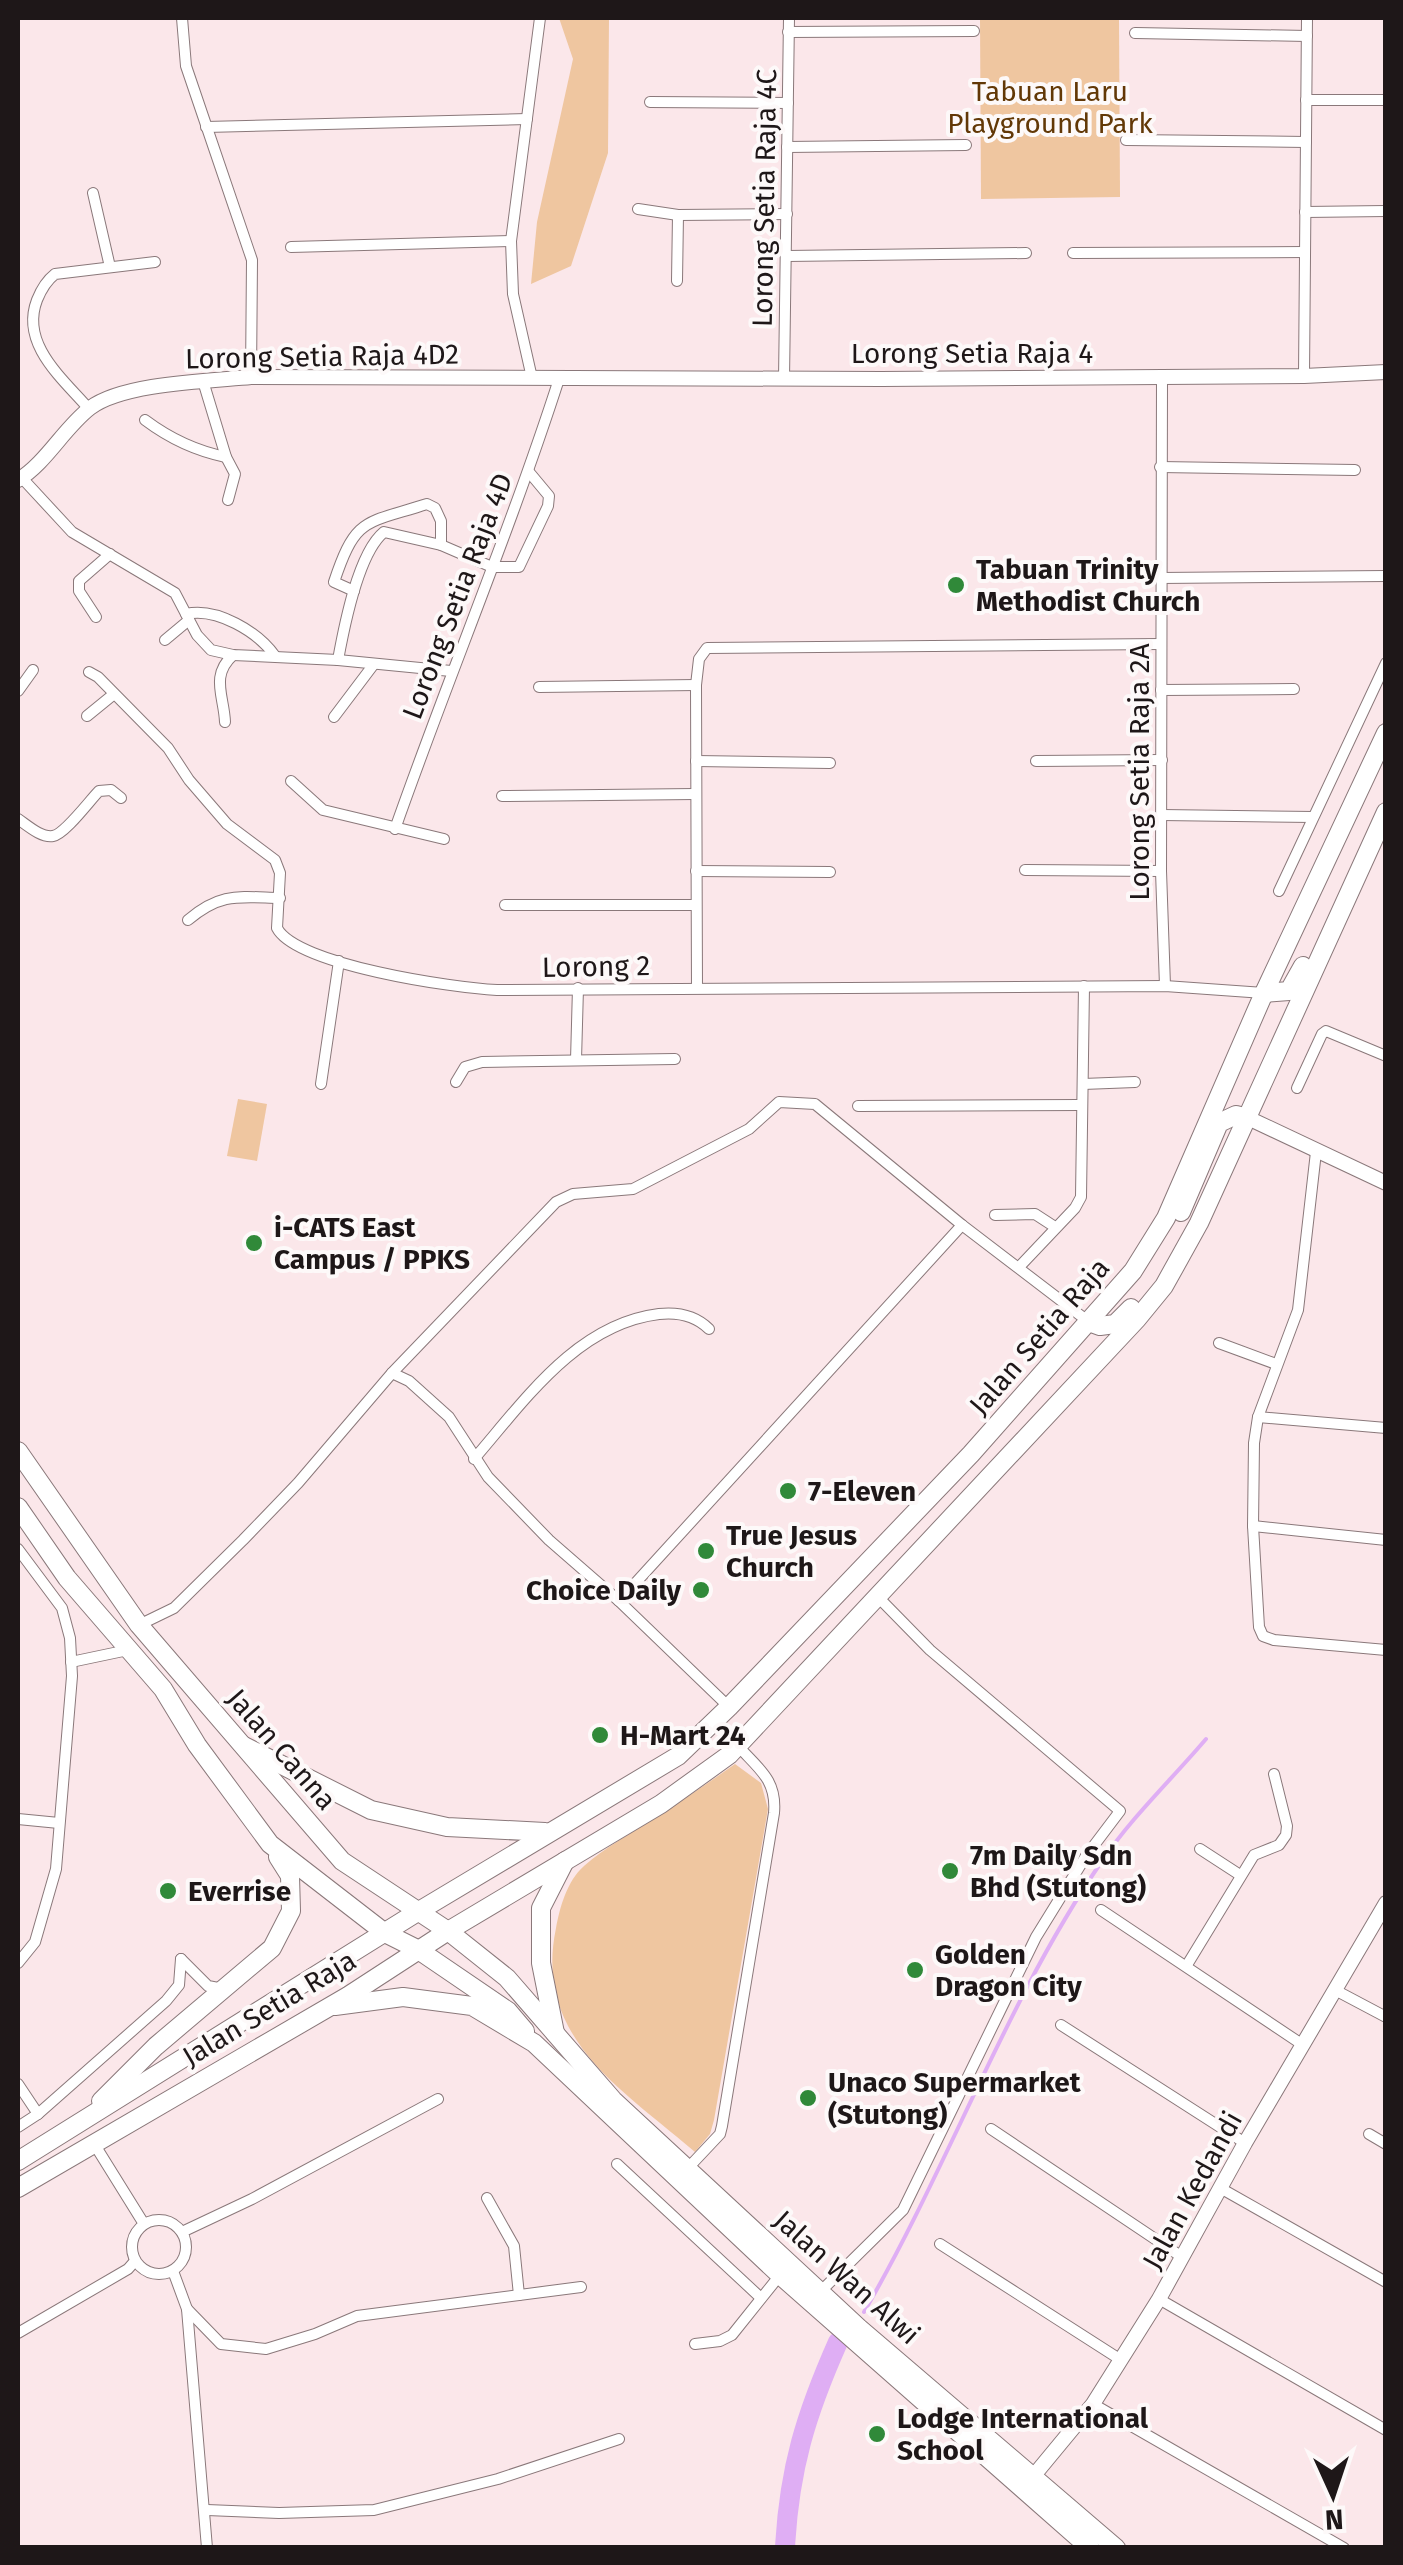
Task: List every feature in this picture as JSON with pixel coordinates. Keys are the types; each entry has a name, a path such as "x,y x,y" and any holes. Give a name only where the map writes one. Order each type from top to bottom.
{"main road":[{"name":"Jalan Setia Raja","path":"18,2161 547,1832 636,1784 678,1756 805,1628 962,1463 1133,1271 1166,1218 1264,993 1386,733"},
{"name":"Jalan Setia Raja","path":"18,2188 330,2007 418,1949 660,1804 738,1746 1137,1320 1164,1286 1228,1164 1386,812"},
{"path":"1264,993 1284,992 1293,987 1323,925 1338,913"},
{"path":"1133,1271 1147,1268 1162,1250 1194,1187 1219,1123 1236,1116 1248,1118"},
{"path":"1089,1322 1108,1325 1122,1320 1166,1265 1210,1178 1228,1164"},
{"name":"Jalan Canna","path":"18,1451 139,1625 342,1861 448,1931 507,1978 555,2033"},
{"name":"Jalan Canna","path":"18,1508 67,1578 163,1690 270,1844 385,1932 418,1949"},
{"path":"805,1628 856,1588 865,1588 878,1597"},
{"path":"239,1744 371,1810 447,1827 547,1832"},
{"path":"79,2122 156,2046 272,1948 291,1912 290,1876 270,1844"},
{"path":"555,2033 541,1963 541,1908 566,1860"},
{"path":"418,1949 508,2011 534,2043"},
{"path":"330,2007 378,1998 472,2006 534,2043"},
{"name":"Jalan Wan Alwi","path":"555,2033 613,2100 821,2291 849,2327"},
{"name":"Jalan Wan Alwi","path":"534,2043 780,2276 849,2327 1028,2482 1116,2548"},
{"name":"Jalan Wan Alwi","path":"1028,2482 1090,2548"}],"street":[{"path":"182,18 183,56 252,260 252,378"},
{"path":"532,378 512,294 511,241 540,18"},
{"name":"Lorong Setia Raja 4C","path":"784,378 788,18"},
{"path":"1304,376 1307,18"},
{"path":"788,32 974,32"},
{"path":"1135,33 1306,36"},
{"path":"1306,100 1386,100"},
{"path":"650,102 788,104"},
{"path":"206,126 527,119"},
{"path":"1126,140 1306,142"},
{"path":"788,147 966,146"},
{"path":"93,194 110,268"},
{"path":"638,209 678,215 787,214"},
{"path":"1305,212 1386,211"},
{"path":"678,215 678,282"},
{"path":"291,247 511,241"},
{"path":"1073,253 1304,252"},
{"path":"787,256 1026,253"},
{"path":"89,409 48,362 31,329 30,318 39,294 54,274 156,262"},
{"name":"Lorong Setia Raja 4","path":"559,379 1304,376 1386,372"},
{"name":"Lorong Setia Raja 2A","path":"1162,377 1161,871 1165,986"},
{"name":"Lorong Setia Raja 4D2","path":"232,655 211,650 175,594 72,532 20,479 89,409 114,396 203,381 559,379"},
{"name":"Lorong Setia Raja 4D","path":"394,829 450,671 529,472 559,379"},
{"path":"203,381 235,479 228,500"},
{"path":"145,420 166,435 209,454 226,456"},
{"path":"1160,467 1354,470"},
{"path":"338,660 354,591 373,545 384,532 441,545 492,567 519,567 548,506 548,496 529,472"},
{"path":"354,591 334,582 353,535 363,524 427,504 435,508 441,521 441,545"},
{"path":"96,618 78,591 79,582 110,554"},
{"path":"1160,578 1386,576"},
{"path":"165,640 195,612 240,626 266,644 275,656"},
{"path":"696,987 696,685 699,659 713,646 1161,644"},
{"path":"225,722 218,686 220,671 232,655 450,671"},
{"path":"1279,891 1386,663"},
{"path":"334,717 374,664"},
{"path":"18,691 33,670"},
{"name":"Lorong 2","path":"89,672 168,748 189,780 227,824 276,860 280,898 277,928 281,936 306,952 339,962 473,988 1165,986 1264,993"},
{"path":"539,687 696,685"},
{"path":"1161,690 1294,689"},
{"path":"87,716 114,694"},
{"path":"1036,761 1162,760"},
{"path":"696,761 830,763"},
{"path":"291,780 320,808 444,839"},
{"path":"18,819 52,836 61,832 99,791 110,790 121,798"},
{"path":"502,796 695,794"},
{"path":"1162,815 1313,817"},
{"path":"696,870 830,872"},
{"path":"1025,870 1161,871"},
{"path":"188,920 209,902 225,898 280,898"},
{"path":"504,905 695,905"},
{"path":"321,1084 339,962"},
{"path":"1019,1267 1081,1197 1084,986"},
{"path":"576,1060 578,988"},
{"path":"1298,1088 1326,1031 1386,1056"},
{"path":"456,1082 465,1067 482,1062 675,1059"},
{"path":"1083,1084 1135,1082"},
{"path":"139,1625 174,1608 231,1552 298,1482 392,1372 556,1202 573,1194 633,1189 750,1130 779,1102 815,1104 962,1225 1089,1322"},
{"path":"858,1106 1082,1105"},
{"path":"1248,1118 1386,1183"},
{"path":"1316,1152 1298,1310 1258,1417 1254,1444 1253,1526 1259,1627 1264,1636 1274,1640 1386,1650"},
{"path":"995,1214 1035,1214 1055,1227"},
{"path":"619,1601 962,1225"},
{"path":"474,1458 536,1388 579,1347 600,1333 626,1321 671,1312 701,1321 709,1329"},
{"path":"1219,1343 1276,1364"},
{"path":"402,1362 409,1381"},
{"path":"392,1372 409,1381 449,1417 474,1458 549,1540 729,1707"},
{"path":"1258,1417 1386,1428"},
{"path":"1253,1526 1386,1540"},
{"path":"18,1549 62,1608 70,1638 72,1698 56,1869 35,1942 18,1963"},
{"path":"821,2291 903,2210 1036,1938 1098,1838 1120,1811 930,1650 878,1597"},
{"path":"71,1662 128,1650"},
{"path":"688,2168 715,2140 722,2126 774,1813 773,1785 738,1746"},
{"path":"1187,1964 1258,1851 1279,1845 1286,1836 1274,1774"},
{"path":"18,1819 59,1823"},
{"path":"1200,1849 1240,1875"},
{"name":"Jalan Kedandi","path":"1028,2482 1092,2404 1159,2299 1386,1903"},
{"path":"1102,1910 1304,2045"},
{"path":"18,2126 38,2114 166,2002 179,1985 181,1958 208,1986 224,1989"},
{"path":"1335,1990 1386,2017"},
{"path":"1061,2025 1245,2143"},
{"path":"18,2084 38,2114"},
{"path":"182,2232 438,2098"},
{"path":"991,2129 1182,2257"},
{"path":"1369,2134 1386,2144"},
{"path":"93,2142 144,2224"},
{"path":"617,2164 761,2298"},
{"path":"1222,2188 1386,2282"},
{"path":"487,2198 514,2246 519,2295"},
{"path":"164,2220 182,2232 186,2246 183,2260 173,2271 160,2275 135,2262 131,2248 134,2234 144,2224 164,2220"},
{"path":"940,2244 1121,2360"},
{"path":"18,2333 135,2262"},
{"path":"173,2271 187,2309 208,2548"},
{"path":"694,2344 720,2341 732,2335 780,2276"},
{"path":"187,2309 221,2344 266,2349 357,2316 581,2288"},
{"path":"1159,2299 1386,2430"},
{"path":"1092,2404 1344,2548"},
{"path":"206,2510 374,2510 498,2479 619,2439"}],"green space":[{"path":"559,18 609,18 608,153 571,266 531,284 537,222 573,59"},
{"name":"Tabuan Laru Playground Park","path":"980,18 1119,18 1120,197 981,199"},
{"path":"238,1099 267,1104 257,1161 227,1156"},
{"path":"735,1764 761,1783 768,1809 714,2120 710,2134 695,2152 613,2082 571,2031 558,2001 552,1967 556,1928 569,1887 584,1866"}],"waterway":[{"path":"864,2312 924,2199 1007,2026 1068,1914 1126,1829 1206,1739"},
{"path":"785,2548 790,2493 801,2442 838,2342"}],"place":[{"name":"Tabuan Trinity Methodist Church","path":"956,585"},
{"name":"i-CATS East Campus / PPKS","path":"254,1243"},
{"name":"7-Eleven","path":"788,1491"},
{"name":"True Jesus Church","path":"706,1551"},
{"name":"Choice Daily","path":"701,1590"},
{"name":"H-Mart 24","path":"600,1735"},
{"name":"7m Daily Sdn Bhd (Stutong)","path":"950,1871"},
{"name":"Everrise","path":"168,1891"},
{"name":"Golden Dragon City","path":"915,1970"},
{"name":"Unaco Supermarket (Stutong)","path":"808,2098"},
{"name":"Lodge International School","path":"877,2434"}]}
